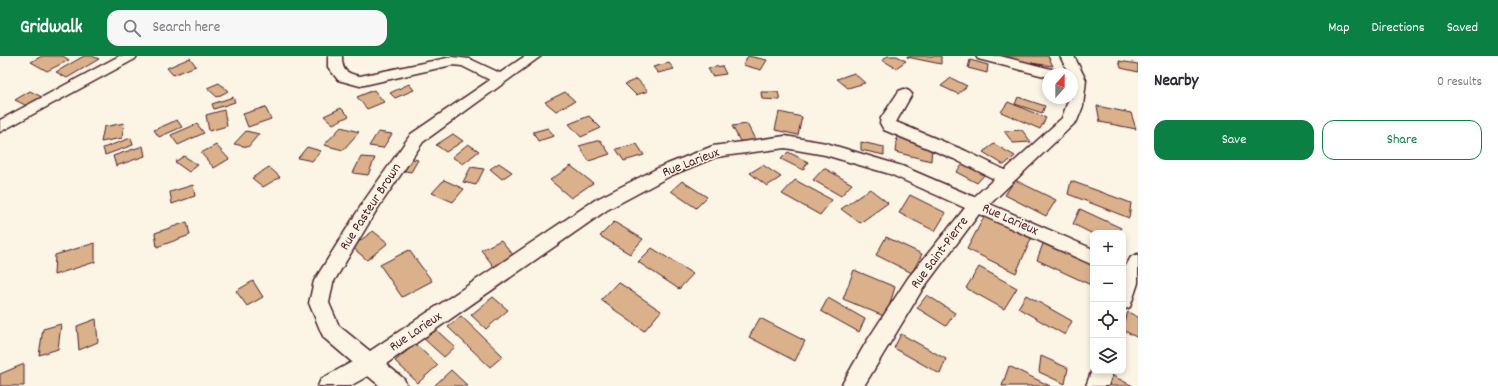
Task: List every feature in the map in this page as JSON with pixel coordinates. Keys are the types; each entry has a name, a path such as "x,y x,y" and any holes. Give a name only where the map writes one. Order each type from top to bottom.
{"street":[{"path":"4,120 130,56"},
{"path":"335,56 335,67 343,77 360,81 452,61 465,62 500,79"},
{"name":"Rue Pasteur Brown","path":"396,386 330,332 319,303 324,281 370,206 417,138 534,56"},
{"path":"983,56 1042,71"},
{"name":"Rue Saint-Pierre","path":"1067,56 1071,68"},
{"path":"904,94 889,118 888,123 890,126 960,155 1006,178"},
{"name":"Rue Saint-Pierre","path":"852,386 872,351 915,284 976,206 1069,121 1075,104"},
{"name":"Rue Larieux","path":"329,386 368,364 517,264 601,205 666,171 713,152 785,142 826,149 896,170 1090,256"},
{"path":"1126,289 1131,269"},
{"path":"1097,386 1101,374"}],"building":[{"path":"42,56 63,56 69,60 47,71 31,62"},
{"path":"84,56 92,56 99,59 67,78 56,72"},
{"path":"748,56 767,60 761,70 743,65"},
{"path":"888,56 897,56 906,61 896,68 882,60"},
{"path":"941,56 941,64 907,57"},
{"path":"998,56 1048,56 1053,66 999,59"},
{"path":"190,58 196,66 173,75 167,68"},
{"path":"970,60 988,65 987,73 968,68"},
{"path":"1119,61 1138,64 1138,72 1121,68"},
{"path":"669,63 674,69 658,73 653,67"},
{"path":"722,66 726,74 712,76 708,68"},
{"path":"854,73 865,83 848,88 837,79"},
{"path":"951,78 967,86 958,94 941,86"},
{"path":"637,79 648,91 636,95 625,84"},
{"path":"219,83 228,91 217,97 207,88"},
{"path":"409,84 414,90 395,98 390,93"},
{"path":"374,90 384,102 367,109 357,97"},
{"path":"30,91 42,97 27,106 15,100"},
{"path":"565,92 575,101 556,111 545,102"},
{"path":"761,92 778,92 780,100 762,99"},
{"path":"233,97 235,102 214,109 212,104"},
{"path":"1018,97 1045,106 1042,113 1015,104"},
{"path":"1008,102 1046,118 1040,129 1001,112"},
{"path":"1097,106 1131,113 1136,129 1100,122"},
{"path":"265,107 271,119 248,127 243,114"},
{"path":"341,108 349,116 333,124 324,116"},
{"path":"224,110 227,126 209,131 206,115"},
{"path":"779,112 802,117 798,135 775,130"},
{"path":"589,116 601,128 581,137 569,124"},
{"path":"177,120 182,127 159,137 154,130"},
{"path":"124,123 122,138 101,142 104,127"},
{"path":"197,124 204,133 178,145 171,135"},
{"path":"747,124 756,141 741,143 732,126"},
{"path":"341,127 359,132 343,150 324,145"},
{"path":"548,128 554,136 538,141 533,132"},
{"path":"1022,130 1031,142 1013,143 1004,131"},
{"path":"246,131 259,134 248,147 234,144"},
{"path":"378,132 392,134 383,148 369,146"},
{"path":"453,134 463,141 446,152 436,145"},
{"path":"897,136 932,145 931,161 895,152"},
{"path":"131,138 133,145 105,155 103,148"},
{"path":"600,140 610,154 589,161 579,146"},
{"path":"861,142 884,147 884,155 861,150"},
{"path":"468,144 479,151 463,164 452,157"},
{"path":"637,144 644,155 624,161 616,149"},
{"path":"994,144 1015,156 1004,165 983,152"},
{"path":"216,145 229,159 214,168 201,153"},
{"path":"143,146 145,156 116,166 113,156"},
{"path":"307,147 321,151 312,161 298,158"},
{"path":"788,152 808,162 803,170 781,159"},
{"path":"184,156 198,165 189,172 175,162"},
{"path":"361,157 375,158 368,175 353,173"},
{"path":"408,158 418,160 411,172 401,170"},
{"path":"965,162 986,173 977,183 956,172"},
{"path":"499,163 512,172 502,179 490,169"},
{"path":"763,165 781,177 767,186 750,173"},
{"path":"571,166 593,183 571,198 550,180"},
{"path":"269,167 280,177 263,187 252,178"},
{"path":"471,167 484,169 476,185 463,182"},
{"path":"824,168 852,184 841,196 813,180"},
{"path":"444,180 464,189 453,202 432,193"},
{"path":"795,180 832,200 820,215 782,194"},
{"path":"1015,180 1056,200 1046,216 1005,195"},
{"path":"682,181 707,197 696,208 671,191"},
{"path":"1071,181 1131,203 1129,218 1068,194"},
{"path":"193,185 195,196 172,204 170,192"},
{"path":"870,189 888,203 860,223 841,209"},
{"path":"910,195 946,213 935,231 899,213"},
{"path":"1080,209 1121,228 1120,230 1090,230 1090,232 1073,224"},
{"path":"985,215 1032,237 1016,273 967,249"},
{"path":"187,222 190,235 157,247 155,233"},
{"path":"614,222 643,239 630,254 600,236"},
{"path":"373,231 388,243 367,260 352,247"},
{"path":"886,237 922,254 912,273 876,255"},
{"path":"501,240 515,257 495,268 481,250"},
{"path":"1044,241 1090,262 1090,285 1037,260"},
{"path":"95,243 95,262 54,275 55,255"},
{"path":"652,248 693,274 679,289 638,262"},
{"path":"409,250 432,281 402,297 380,265"},
{"path":"979,267 1017,288 1004,309 966,288"},
{"path":"854,270 895,287 886,317 843,299"},
{"path":"253,281 263,297 247,306 236,291"},
{"path":"618,282 661,311 644,331 601,300"},
{"path":"927,295 955,313 946,326 917,308"},
{"path":"1026,295 1072,321 1065,335 1018,308"},
{"path":"493,297 508,310 486,329 471,315"},
{"path":"828,298 865,319 859,332 821,311"},
{"path":"1128,312 1138,317 1138,338 1126,332 1126,316"},
{"path":"461,316 503,356 490,367 448,327"},
{"path":"760,318 805,341 795,361 749,337"},
{"path":"96,319 98,342 79,350 77,326"},
{"path":"61,324 58,349 39,355 43,329"},
{"path":"434,328 455,347 444,357 423,338"},
{"path":"901,334 946,359 940,374 894,348"},
{"path":"415,344 438,365 418,383 395,361"},
{"path":"1041,356 1068,368 1065,384 1039,372"},
{"path":"24,364 24,386 0,386 0,374"},
{"path":"1009,366 1050,386 1002,386"},
{"path":"451,370 468,386 434,386"},
{"path":"1105,374 1109,374 1133,386 1102,386"}]}
